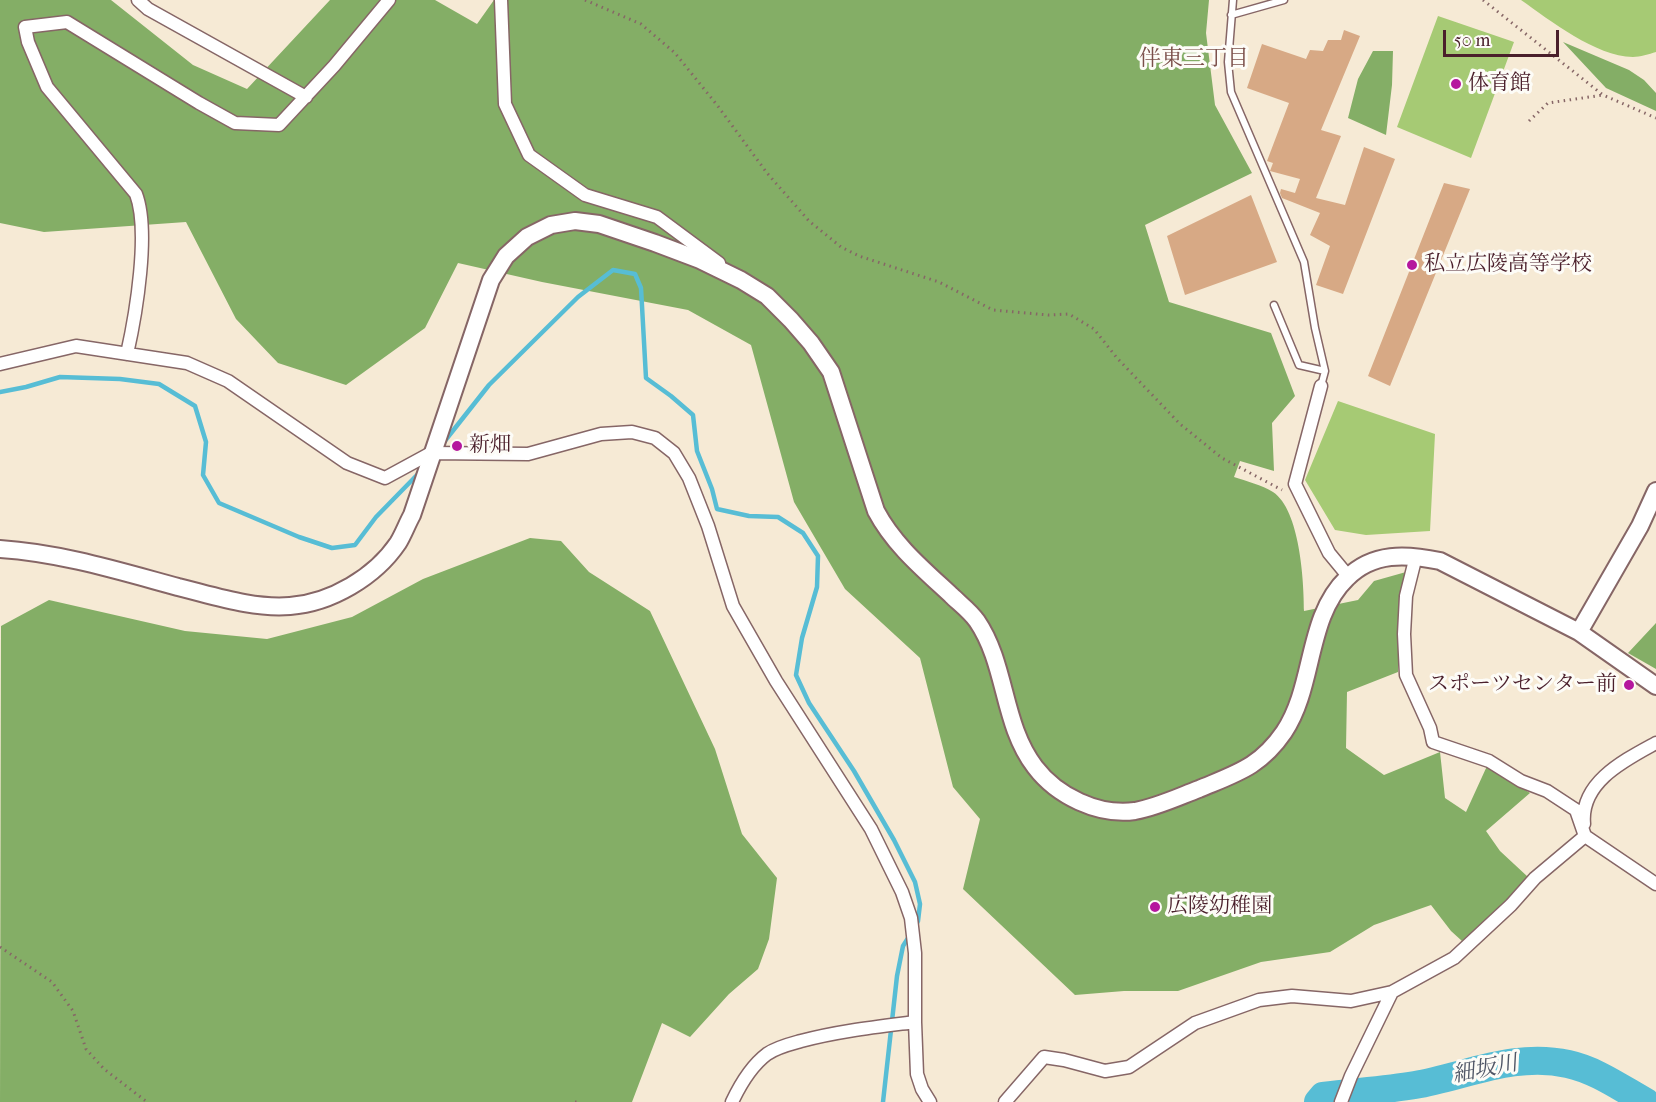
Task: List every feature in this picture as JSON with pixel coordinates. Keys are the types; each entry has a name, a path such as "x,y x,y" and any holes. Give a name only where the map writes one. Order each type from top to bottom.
{"street":[{"path":"138,0 148,9 306,97"},
{"path":"127,354 132,332 143,243 141,207 136,194 47,87 28,42 25,27 68,22 235,123 279,125 334,66 390,0"},
{"path":"501,0 505,104 529,155 585,195 657,217 767,297 811,343 831,372 876,511 886,529 906,553 976,620 994,653 1011,721 1022,746 1035,767 1054,788 1080,802 1107,810 1134,811 1156,806 1248,769 1266,754 1285,730 1300,695 1323,616 1335,591 1348,576 1369,561 1394,555 1416,556 1440,561 1579,632 1656,686"},
{"path":"0,549 73,560 220,598 264,606 292,606 323,598 354,585 380,564 398,543 412,515 491,280 506,256 527,237 551,225 575,221 599,224 673,250 741,280"},
{"path":"0,364 76,346 187,363 228,381 347,463 386,478 431,453 528,454 601,434 632,432 655,438 674,453 689,478 708,526 733,606 776,681 871,829 902,892 912,918 915,953 917,1074 930,1102"},
{"path":"1321,386 1295,484 1329,553 1348,576"},
{"path":"1579,632 1640,526 1656,491"},
{"path":"1416,556 1406,596 1404,634 1406,675 1430,728 1433,742 1489,761 1521,781 1547,791 1576,810 1585,836 1656,884"},
{"path":"1585,836 1583,818 1585,801 1600,779 1656,743"},
{"path":"1005,1102 1044,1057 1105,1071 1129,1067 1195,1023 1259,1000 1292,996 1351,1001 1392,992 1454,958 1535,878 1585,836"},
{"path":"1341,1102 1351,1076 1392,992"},
{"path":"732,1102 739,1087 756,1065 767,1054 782,1047 833,1032 915,1022"}],"lane":[{"path":"1233,0 1228,62 1231,92 1305,262 1315,328 1325,371 1321,386"},
{"path":"1231,15 1284,0"},
{"path":"1274,305 1299,365 1325,371"}],"path":[{"path":"585,0 641,24 675,53 767,173 809,221 840,247 859,256 939,282 993,310 1048,315 1069,314 1094,329 1117,358 1180,424 1222,458 1247,469 1306,503"},
{"path":"1483,0 1603,95 1656,118"},
{"path":"1529,121 1548,103 1603,95"},
{"path":"0,947 52,982 73,1011 86,1048 104,1069 147,1102"},
{"path":"575,1102 580,1102"}],"green space":[{"path":"0,0 111,0 193,65 247,89 330,0 435,0 477,24 494,0 1209,0 1206,33 1215,105 1252,173 1145,225 1169,302 1271,333 1295,396 1272,423 1274,471 1240,461 1234,477 1273,492 1282,501 1289,514 1299,547 1304,611 1358,600 1374,581 1406,572 1398,609 1398,672 1347,692 1346,748 1384,775 1440,752 1445,798 1466,812 1487,766 1530,793 1486,831 1500,851 1528,877 1487,922 1462,941 1451,931 1431,905 1374,925 1330,952 1261,962 1178,991 1124,991 1075,995 963,889 980,819 953,787 920,658 845,589 794,502 751,345 688,310 458,263 425,328 346,385 278,363 236,319 186,222 44,232 0,223"},
{"path":"1521,0 1656,0 1656,52 1633,57 1604,51 1574,36"},
{"name":"体育館","path":"1438,16 1514,42 1471,158 1397,127"},
{"path":"1563,42 1629,70 1644,80 1656,93 1656,111 1606,88"},
{"path":"1373,51 1393,51 1392,85 1386,135 1348,118 1358,79"},
{"path":"1338,401 1435,434 1430,531 1366,535 1335,530 1305,480"},
{"path":"530,538 561,541 589,572 650,611 715,749 742,834 777,878 769,939 758,969 729,994 690,1037 662,1023 632,1102 0,1102 1,626 49,600 185,631 267,639 352,617 423,579"},
{"path":"1656,623 1656,669 1628,653"}],"building":[{"path":"1344,30 1360,36 1321,130 1341,136 1316,198 1345,205 1364,147 1395,159 1343,294 1316,285 1330,246 1310,235 1320,213 1282,198 1281,189 1295,193 1300,179 1270,171 1273,163 1267,161 1289,103 1247,88 1262,44 1306,59 1310,50 1323,51 1328,40 1341,40"},
{"path":"1444,183 1470,189 1390,386 1368,376"},
{"path":"1251,195 1277,262 1185,295 1167,236"}],"waterway":[{"path":"444,442 489,385 578,297 613,270 635,274 641,288 646,378 693,415 697,451 717,509 749,516 778,517 803,533 818,556 817,587 802,638 796,675 809,703 854,771 894,840 915,882 920,904 916,925"},
{"path":"0,392 60,377 120,379 159,384 195,406 206,442 203,475 219,503 299,537 332,548 355,545 376,517 418,474"},
{"path":"883,1102 897,976 903,946 910,935"},
{"name":"細坂川","path":"1318,1102 1323,1096 1415,1085 1491,1067 1529,1061 1568,1064 1588,1070 1646,1102"}],"place":[{"name":"体育館","path":"1456,84"},
{"name":"私立広陵高等学校","path":"1412,265"},
{"name":"新畑","path":"457,446"},
{"name":"スポーツセンター前","path":"1629,685"},
{"name":"広陵幼稚園","path":"1155,907"}],"district":[{"name":"伴東三丁目","path":"1194,60"}]}
